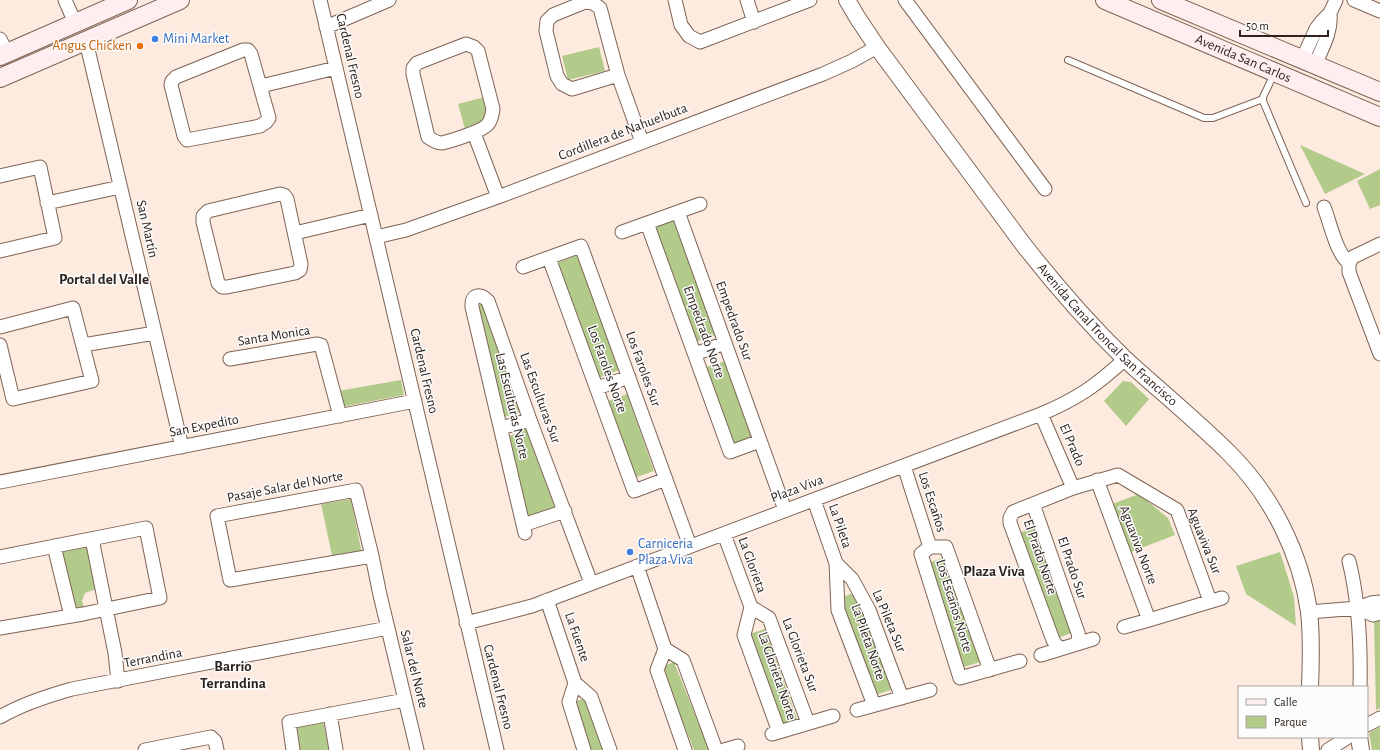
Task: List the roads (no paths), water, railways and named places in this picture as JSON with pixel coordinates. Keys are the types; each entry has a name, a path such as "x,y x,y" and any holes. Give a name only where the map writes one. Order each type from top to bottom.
{"main road":[{"path":"2,49 75,23 128,0"},
{"path":"0,78 180,0"},
{"name":"Avenida San Carlos","path":"1105,0 1380,117"},
{"name":"Avenida San Carlos","path":"1161,0 1380,92"}],"street":[{"path":"65,0 75,23"},
{"name":"Cardenal Fresno","path":"320,0 497,750"},
{"path":"326,27 389,0"},
{"path":"675,0 682,25 689,36 700,42 754,22 790,4 810,0"},
{"path":"747,0 754,22"},
{"name":"Avenida Canal Troncal San Francisco","path":"847,0 877,47 1046,274 1098,332 1125,359 1231,455 1257,485 1273,510 1291,547 1300,573 1309,612 1311,648 1310,686"},
{"path":"905,0 1045,189"},
{"path":"1309,62 1328,34 1330,13 1336,0"},
{"path":"1354,0 1380,11"},
{"path":"618,74 572,89 562,84 557,76 546,31 547,21 553,15 585,2 593,3 600,8 618,74 642,142"},
{"name":"San Martín","path":"86,41 182,447"},
{"path":"466,44 474,47 478,51 493,109 492,117 488,125 474,133 441,143 434,142 428,138 413,74 413,68 417,63 466,44"},
{"name":"Cordillera de Nahuelbuta","path":"376,237 406,230 498,197 838,68 877,47"},
{"path":"243,50 248,50 251,54 261,86 269,118 260,126 192,140 187,140 184,136 171,85 172,81 176,77 243,50"},
{"path":"261,86 336,68"},
{"path":"474,133 498,197"},
{"path":"0,176 40,166 55,238 0,251"},
{"path":"47,203 120,187"},
{"path":"280,194 284,195 287,199 295,233 300,270 295,273 222,287 218,283 203,222 203,216 208,211 280,194"},
{"path":"622,232 700,204"},
{"path":"1324,207 1340,251 1349,263"},
{"name":"Empedrado Sur","path":"678,212 785,510"},
{"path":"295,233 371,215"},
{"name":"Empedrado Norte","path":"647,223 730,452 760,441"},
{"path":"1380,244 1353,257 1349,263 1349,272 1380,354"},
{"name":"Los Faroles Sur","path":"550,258 581,246 690,546"},
{"path":"523,267 550,258"},
{"name":"Los Faroles Norte","path":"550,258 634,491 666,479"},
{"name":"Las Esculturas Norte","path":"484,296 479,295 474,297 472,307 502,428 524,529 565,511"},
{"name":"Las Esculturas Sur","path":"484,296 488,301 530,420 591,583"},
{"path":"0,327 73,308 92,381 13,399 0,345"},
{"path":"83,345 155,333"},
{"path":"695,354 725,343"},
{"name":"Santa Monica","path":"230,359 317,344 321,345 340,416"},
{"name":"Plaza Viva","path":"466,623 510,612 547,600 1059,407 1102,381 1125,359"},
{"path":"597,388 629,377"},
{"name":"San Expedito","path":"0,482 415,402"},
{"name":"El Prado","path":"1041,414 1073,488"},
{"path":"502,428 530,420"},
{"name":"Los Escaños","path":"904,466 930,547"},
{"name":"Aguaviva Sur","path":"1073,488 1118,475 1177,510 1216,599 1149,620"},
{"name":"Aguaviva Norte","path":"1097,480 1149,620"},
{"name":"El Prado Norte","path":"1061,648 1056,646 1053,640 1010,523 1010,518 1013,512 1073,488"},
{"name":"Pasaje Salar del Norte","path":"372,556 230,580 217,516 356,490 372,556 380,596"},
{"name":"La Pileta","path":"814,500 836,563"},
{"name":"El Prado Sur","path":"1033,504 1078,633 1079,638 1076,644"},
{"path":"0,557 146,528 160,598 71,616 0,628"},
{"name":"La Glorieta","path":"724,534 751,607"},
{"path":"92,539 107,609 115,653 118,681"},
{"path":"54,546 71,616"},
{"path":"930,547 946,547 990,670 1020,661"},
{"name":"Los Escaños Norte","path":"930,547 921,554 960,678 990,670"},
{"path":"1348,561 1353,578 1360,626 1360,686"},
{"name":"La Pileta Sur","path":"836,563 852,578 869,610 902,698"},
{"name":"La Pileta Norte","path":"836,563 838,610 874,706"},
{"path":"637,566 665,649 657,670 685,750"},
{"name":"Salar del Norte","path":"380,596 417,750"},
{"name":"La Fuente","path":"547,600 575,683"},
{"path":"1309,612 1358,608 1371,603 1380,602"},
{"name":"La Glorieta Sur","path":"751,607 769,618 808,723"},
{"name":"La Glorieta Norte","path":"751,607 744,635 775,733 808,723"},
{"path":"1358,608 1373,615 1380,613"},
{"path":"1124,626 1149,620"},
{"name":"Terrandina","path":"0,717 25,704 72,689 388,628"},
{"path":"1041,655 1093,639"},
{"path":"665,649 683,660 716,750"},
{"path":"584,750 569,702 575,683 591,697 610,750"},
{"path":"857,710 930,690"},
{"path":"293,750 289,722 405,700"},
{"path":"330,714 336,750"},
{"path":"808,723 833,716"},
{"path":"1368,724 1380,718"},
{"path":"144,750 175,747 211,737 215,741 218,750"},
{"path":"1310,738 1311,750"},
{"path":"1328,750 1346,738"},
{"path":"1359,738 1361,750"},
{"path":"724,750 738,746"}],"lane":[{"path":"1068,60 1204,118 1213,118 1263,99"},
{"path":"1274,72 1263,99 1306,203"}],"place":[{"name":"Mini Market","path":"155,39"},
{"name":"Angus Chicken","path":"140,46"},
{"name":"Carniceria Plaza Viva","path":"630,552"}],"district":[{"name":"Portal del Valle","path":"104,279"},
{"name":"Plaza Viva","path":"994,571"},
{"name":"Barrio Terrandina","path":"233,674"}]}
